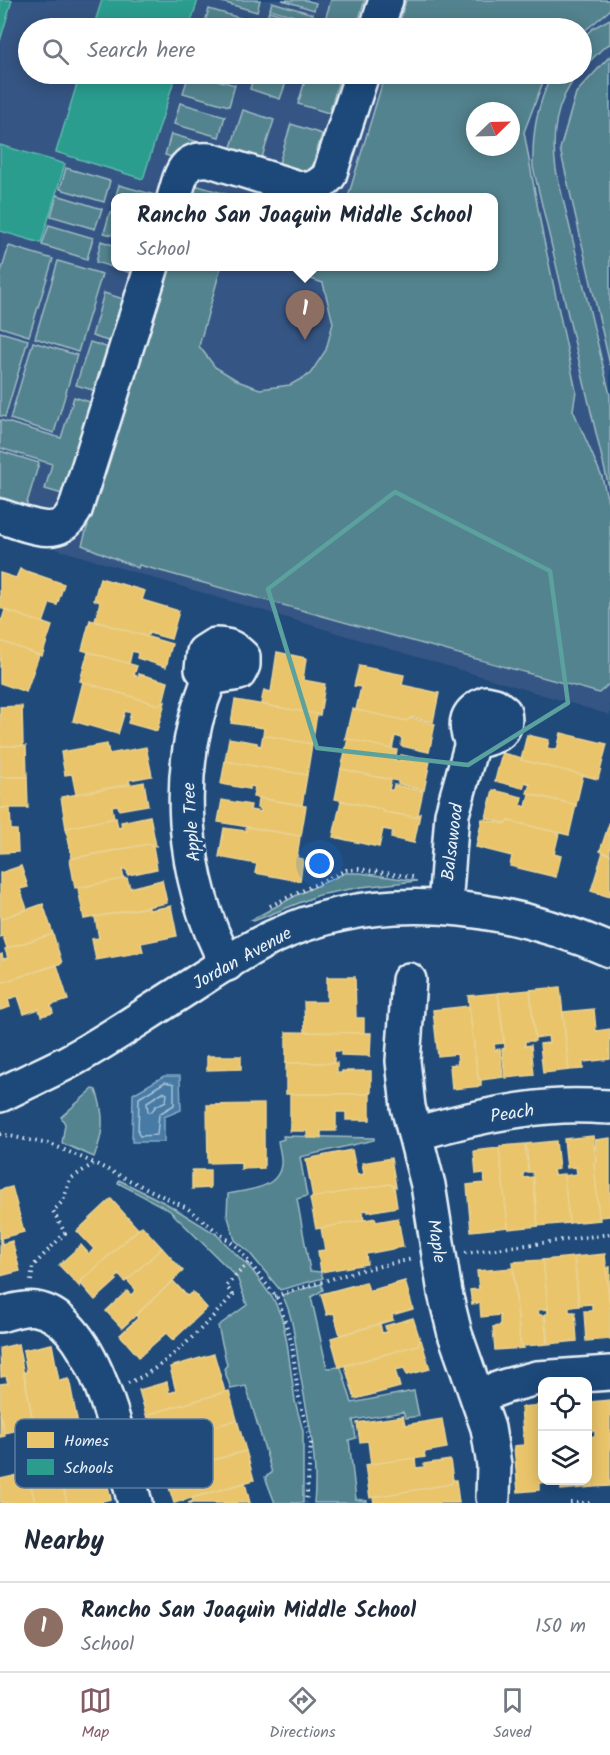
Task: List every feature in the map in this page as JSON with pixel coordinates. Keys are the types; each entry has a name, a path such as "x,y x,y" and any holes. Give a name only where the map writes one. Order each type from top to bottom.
{"street":[{"path":"380,18 386,0"},
{"path":"176,193 186,166 200,159 210,160 305,190 324,182 329,176 359,84"},
{"path":"0,516 51,528 62,526 69,520 75,510 151,271"},
{"name":"Apple Tree","path":"210,678 195,726 187,764 186,804 189,844 197,885 216,943 227,964"},
{"name":"Balsawood","path":"445,906 452,814 472,743"},
{"name":"Jordan Avenue","path":"0,1095 67,1062 271,938 315,920 354,911 389,907 445,906 488,912 541,924 610,950"},
{"name":"Maple","path":"409,980 403,1060 406,1097 428,1185 455,1334 488,1428 494,1465 493,1497"},
{"name":"Peach","path":"416,1134 442,1126 519,1110 562,1106 610,1107"},
{"path":"0,1315 36,1309 57,1318 75,1334 91,1359 104,1390 112,1419"},
{"path":"478,1396 537,1378 610,1372"},
{"path":"131,1488 135,1503"}],"path":[{"path":"262,909 346,870 358,869 423,878"},
{"path":"0,1134 53,1145 94,1163 187,1208 237,1247 278,1299 292,1344 298,1394 311,1443 306,1503"},
{"path":"33,1266 65,1233 53,1211 63,1201 70,1179 94,1163"},
{"path":"455,1254 610,1234"},
{"path":"275,1296 361,1270 415,1259"},
{"path":"104,1390 132,1381 162,1364 233,1295 226,1286 249,1262"},
{"path":"570,1503 593,1503"}],"highlighted area":[{"path":"395,492 550,571 568,703 468,765 317,748 268,589"}],"shaded area":[{"path":"0,0 610,0 610,715 0,532"}],"green space":[{"path":"215,0 260,0 257,12"},
{"path":"282,0 305,0 316,3 314,10"},
{"path":"331,0 365,0 359,18 326,18"},
{"path":"406,0 610,0 610,10 592,25 592,18 401,18"},
{"path":"272,2 313,14 312,18 301,18 270,9"},
{"path":"209,9 240,18 206,18"},
{"path":"269,11 293,18 267,18"},
{"path":"610,19 610,44 592,59 592,29"},
{"path":"610,56 610,365 560,149 576,93 584,84 592,84 592,76"},
{"path":"186,84 235,85 229,106 183,93"},
{"path":"251,84 285,84 280,99 250,89"},
{"path":"304,84 338,84 329,113 298,104"},
{"path":"382,84 542,84 524,132 542,231 576,391 573,410 602,477 610,510 610,683 599,693 139,565 138,568 82,545 162,271 220,271 199,346 215,367 240,382 260,389 290,385 310,374 326,350 333,323 323,283 288,271 498,271 498,193 349,193"},
{"path":"548,84 571,84 556,119 554,144 556,170 610,395 610,492 533,167 536,119"},
{"path":"180,103 225,116 219,137 174,124"},
{"path":"243,110 274,120 254,182 223,172"},
{"path":"291,124 322,134 304,193 294,193 272,186"},
{"path":"171,134 216,147 210,168 165,155"},
{"path":"66,168 110,181 104,202 60,189"},
{"path":"188,183 222,193 185,193"},
{"path":"119,185 148,193 117,193"},
{"path":"57,195 102,209 95,229 51,216"},
{"path":"110,212 111,235 104,233"},
{"path":"49,225 93,238 87,259 42,245"},
{"path":"101,241 111,244 111,267 96,262"},
{"path":"9,246 53,259 29,336 0,327 0,275"},
{"path":"58,261 102,274 78,352 35,338"},
{"path":"125,271 143,271 141,276"},
{"path":"104,293 143,305 130,348 92,336"},
{"path":"0,332 28,340 5,417 0,416"},
{"path":"33,342 77,355 54,433 10,419"},
{"path":"90,342 128,354 115,397 76,385"},
{"path":"74,397 112,409 83,500 45,489 52,464 0,448 0,420 61,438"},
{"path":"0,451 39,463 26,506 0,498"},
{"path":"345,873 417,881 361,887 319,895 254,921 251,920 297,895"},
{"path":"93,1089 96,1090 99,1099 102,1116 100,1140 94,1157 62,1143 65,1124 61,1117"},
{"path":"283,1136 374,1138 374,1140 300,1157 307,1196 297,1199 310,1271 321,1272 323,1278 280,1290 248,1251 235,1240 227,1214 228,1194 261,1187 275,1179 281,1164 278,1141 284,1139"},
{"path":"119,1180 167,1204 216,1234 252,1270 274,1300 282,1319 295,1401 303,1431 303,1503 275,1503 265,1477 272,1473 246,1386 231,1389 224,1369 227,1365 218,1326 247,1305 237,1277 169,1210 118,1183"},
{"path":"321,1284 323,1290 311,1297 327,1368 341,1367 352,1403 414,1391 419,1416 406,1418 403,1412 353,1420 356,1438 349,1440 356,1499 367,1501 367,1503 314,1503 315,1468 311,1434 294,1330 282,1295"}],"water":[{"path":"164,1076 180,1076 181,1110 164,1117 164,1142 132,1142 133,1094"}],"building: Homes":[{"path":"20,569 64,584 57,605 50,603 43,623 0,608 0,573 16,578"},
{"path":"100,578 145,591 142,600 179,611 171,639 149,633 147,637 95,621 100,602 94,600"},
{"path":"5,610 52,626 42,656 0,641 0,619 2,620"},
{"path":"90,620 172,644 166,667 137,658 138,653 132,651 129,664 82,650"},
{"path":"0,641 39,655 26,692 0,683"},
{"path":"88,652 137,666 134,675 139,677 139,674 168,682 163,702 159,705 80,681"},
{"path":"277,652 306,658 303,680 325,684 320,715 261,704 264,690 271,692"},
{"path":"359,666 404,675 402,685 439,693 433,722 411,717 407,721 356,710 361,687 354,686"},
{"path":"83,682 159,705 165,702 157,731 128,723 131,713 125,711 118,734 73,721"},
{"path":"235,700 317,714 312,744 263,735 264,728 231,723"},
{"path":"22,706 23,746 0,746 0,707"},
{"path":"352,709 407,721 410,718 435,724 429,752 401,746 402,738 395,736 392,749 345,739"},
{"path":"561,733 607,744 598,779 521,760 527,735 549,740 547,748 557,750"},
{"path":"263,735 312,744 307,775 225,761 229,738 257,743 261,746"},
{"path":"348,739 397,750 395,760 400,761 401,755 430,761 424,790 398,784 398,781 341,769"},
{"path":"107,744 109,754 146,747 152,776 129,780 130,784 76,794 72,774 65,775 61,752"},
{"path":"0,746 26,746 27,777 0,777"},
{"path":"502,753 583,775 576,805 527,793 530,784 525,782 523,788 495,781"},
{"path":"225,761 307,775 302,805 253,797 255,787 250,786 250,789 221,784"},
{"path":"341,769 391,780 389,790 393,790 394,785 423,791 418,814 415,817 383,812 381,809 335,799"},
{"path":"0,777 27,777 28,808 0,808"},
{"path":"144,782 148,805 119,810 118,805 112,806 114,819 66,828 61,797"},
{"path":"493,790 522,797 520,805 526,807 529,794 576,805 569,835 486,818"},
{"path":"258,798 306,806 301,836 218,822 222,800 251,805 250,810 261,812 261,809 257,808"},
{"path":"341,801 381,809 383,812 415,817 420,814 414,843 391,838 393,831 383,829 379,847 333,837"},
{"path":"0,808 10,808 11,830 17,830 18,852 0,853"},
{"path":"150,816 156,846 149,844 72,858 66,828 116,818 118,828 122,827 121,822"},
{"path":"482,819 504,824 509,821 559,833 554,854 561,856 556,877 510,866 512,856 476,847"},
{"path":"610,821 610,855 600,851"},
{"path":"246,827 300,836 297,858 303,859 300,881 255,873 257,864 219,857 224,828 246,831"},
{"path":"149,844 153,846 157,869 128,875 127,870 122,870 124,879 75,888 70,859"},
{"path":"603,852 610,855 610,897 591,891"},
{"path":"21,866 28,887 20,889 27,909 0,919 0,873"},
{"path":"127,878 130,888 162,880 167,903 84,919 78,888"},
{"path":"43,904 53,934 7,948 3,936 0,937 0,919"},
{"path":"171,906 177,936 141,943 143,952 96,960 92,939 99,938 95,917 149,907 149,910"},
{"path":"53,934 62,963 0,983 0,955 2,954 3,959 8,958 5,949"},
{"path":"57,965 68,1000 51,1005 53,1013 41,1016 39,1009 24,1014 18,996 8,999 10,1007 0,1010 0,983"},
{"path":"327,977 355,977 356,1018 364,1018 364,1033 305,1032 304,1002 327,1002"},
{"path":"560,987 569,1070 543,1073 540,1044 549,1043 548,1036 535,1038 530,990"},
{"path":"530,990 535,1041 525,1041 525,1046 531,1045 534,1075 505,1078 502,1049 505,1048 498,993"},
{"path":"498,993 504,1043 494,1044 495,1050 500,1049 503,1077 481,1080 478,1078 468,996"},
{"path":"469,1006 481,1086 452,1089 450,1065 458,1064 457,1054 438,1056 433,1010"},
{"path":"594,1009 596,1031 610,1029 610,1059 583,1062 583,1069 569,1070 563,1012"},
{"path":"286,1032 371,1033 370,1056 341,1055 341,1051 334,1051 334,1063 286,1063"},
{"path":"207,1056 241,1056 241,1069 207,1070"},
{"path":"286,1063 337,1063 337,1073 371,1071 371,1092 368,1094 286,1094"},
{"path":"370,1092 370,1120 346,1120 346,1112 336,1112 336,1131 321,1131 321,1138 307,1138 307,1131 290,1131 290,1094 368,1094"},
{"path":"264,1104 264,1168 241,1169 241,1162 208,1163 207,1105"},
{"path":"593,1136 600,1220 569,1223 564,1176 577,1174 576,1167 567,1168 564,1139"},
{"path":"610,1138 610,1216 599,1217 594,1163 597,1162 595,1140"},
{"path":"556,1141 559,1169 553,1170 554,1175 564,1174 569,1223 538,1226 533,1172 529,1172 526,1144"},
{"path":"525,1144 528,1172 523,1173 523,1178 533,1177 538,1226 508,1229 499,1148 500,1146"},
{"path":"499,1148 508,1227 471,1231 467,1185 485,1183 484,1173 476,1174 474,1151"},
{"path":"352,1150 357,1175 364,1174 362,1163 391,1158 396,1187 390,1184 313,1198 306,1159"},
{"path":"192,1170 210,1170 210,1188 192,1189"},
{"path":"390,1184 394,1187 397,1207 362,1211 364,1220 316,1229 310,1198"},
{"path":"12,1187 24,1232 1,1238 2,1244 12,1241 20,1271 0,1276 0,1190"},
{"path":"111,1199 138,1229 82,1280 80,1287 59,1265 81,1245 89,1254 94,1249 77,1231"},
{"path":"375,1218 376,1222 398,1218 403,1247 366,1254 367,1264 321,1272 318,1251 325,1250 321,1228"},
{"path":"142,1226 162,1248 125,1282 119,1275 115,1279 117,1280 95,1300 82,1285 82,1280"},
{"path":"162,1248 183,1271 122,1328 106,1311 127,1291 131,1295 136,1290 127,1280"},
{"path":"605,1254 610,1307 610,1339 586,1341 584,1311 592,1311 592,1304 579,1305 574,1257"},
{"path":"574,1257 579,1306 569,1307 569,1312 575,1312 577,1341 548,1344 543,1260"},
{"path":"543,1260 548,1309 538,1310 539,1315 544,1315 547,1344 524,1346 520,1343 513,1262"},
{"path":"610,1267 610,1307 606,1268"},
{"path":"513,1268 520,1343 524,1348 495,1350 493,1327 500,1326 500,1315 481,1317 480,1303 472,1304 470,1290 479,1289 477,1271"},
{"path":"173,1281 187,1296 193,1292 207,1308 173,1340 166,1333 139,1357 120,1335 138,1318 136,1315"},
{"path":"405,1281 413,1309 392,1315 393,1320 340,1335 334,1313 327,1315 321,1294 366,1282 369,1291"},
{"path":"413,1318 420,1340 418,1345 339,1367 331,1338 380,1324 382,1333 387,1332 385,1326"},
{"path":"420,1340 430,1369 407,1375 404,1368 395,1370 400,1387 355,1399 345,1366 418,1345"},
{"path":"18,1344 32,1419 15,1419 15,1431 4,1433 0,1413 0,1384 8,1383 6,1376 1,1377 0,1348"},
{"path":"52,1344 59,1381 69,1379 77,1419 33,1419 24,1372 27,1372 23,1350"},
{"path":"214,1354 225,1392 150,1414 147,1418 139,1390 167,1382 169,1393 176,1391 170,1367"},
{"path":"229,1391 237,1420 213,1427 213,1419 150,1419 150,1414"},
{"path":"610,1400 610,1486 592,1487 592,1436 595,1436 595,1431 592,1431 592,1402"},
{"path":"538,1405 539,1490 518,1492 514,1446 524,1445 521,1407"},
{"path":"0,1413 5,1436 0,1437"},
{"path":"403,1416 405,1425 442,1419 447,1448 424,1452 425,1457 371,1465 368,1441 360,1442 357,1423"},
{"path":"237,1420 246,1451 213,1460 213,1427"},
{"path":"246,1451 254,1480 174,1503 169,1488 213,1488 213,1460"},
{"path":"415,1458 416,1468 424,1467 424,1464 450,1460 453,1480 451,1484 370,1498 365,1465"},
{"path":"15,1476 15,1488 32,1488 35,1503 0,1503 0,1479"},
{"path":"453,1480 456,1480 459,1503 374,1503 373,1497 451,1484"},
{"path":"245,1483 250,1503 188,1503 193,1501 192,1498"},
{"path":"561,1485 592,1485 592,1487 561,1490"},
{"path":"31,1488 63,1488 67,1503 35,1503"},
{"path":"63,1488 108,1488 111,1499 102,1501 102,1503 67,1503"}],"building: Schools":[{"path":"0,0 12,0 0,41"},
{"path":"102,0 198,0 192,18 96,18"},
{"path":"77,84 173,84 143,179 56,152"},
{"path":"0,145 65,164 41,243 0,231"}],"place":[{"name":"Rancho San Joaquin Middle School","path":"305,340"}]}
